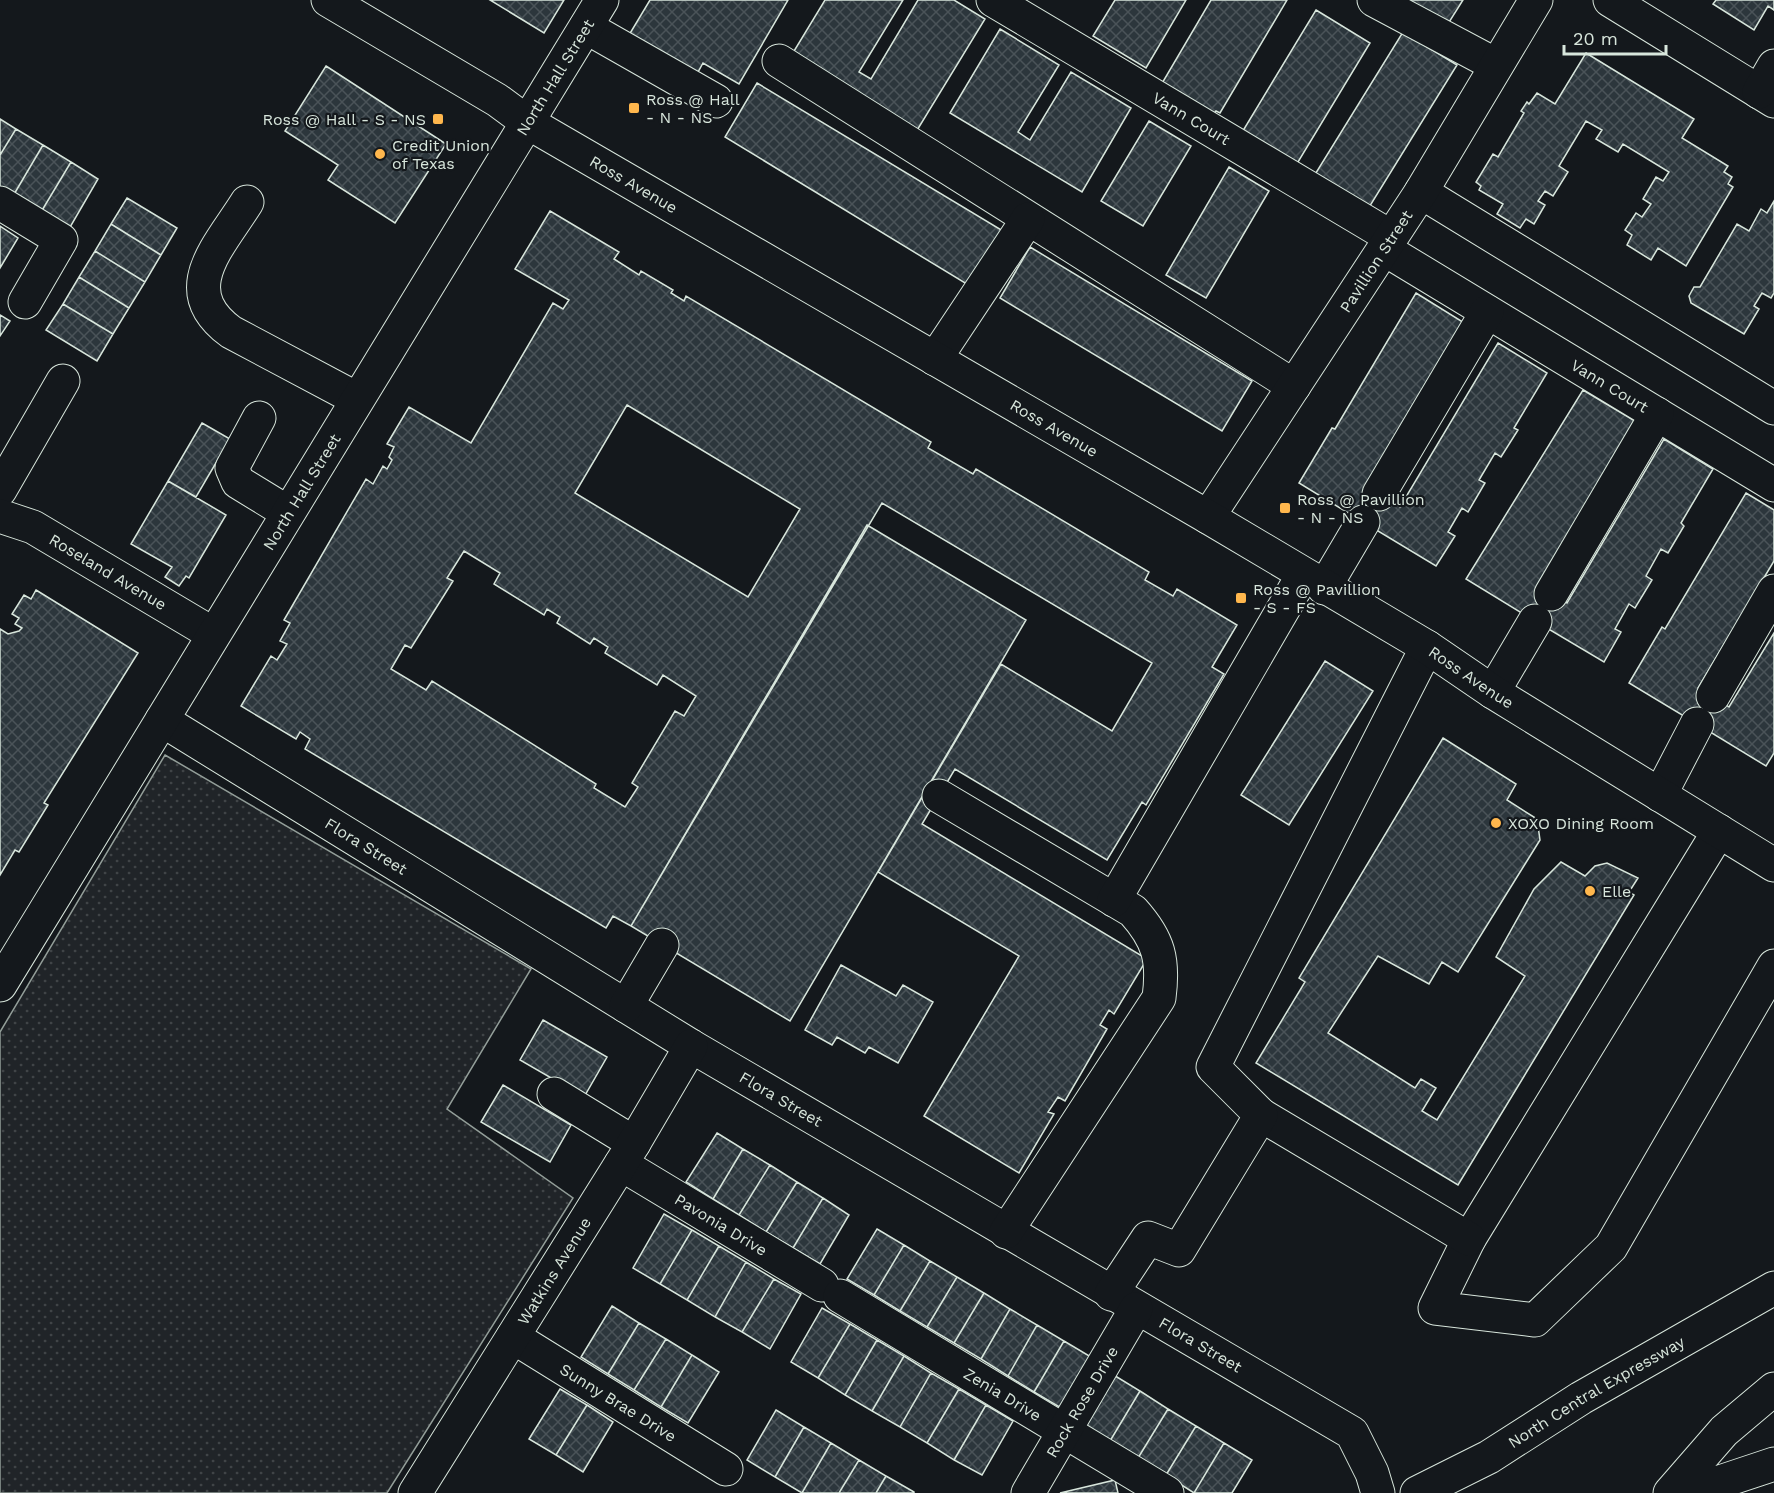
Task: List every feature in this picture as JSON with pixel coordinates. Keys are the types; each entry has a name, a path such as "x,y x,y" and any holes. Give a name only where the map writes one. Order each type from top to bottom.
{"main road":[{"name":"Ross Avenue","path":"328,0 497,100 527,122 1208,517 1427,647 1493,692 1774,865"},
{"name":"Vann Court","path":"993,0 1387,243 1487,312 1774,485"},
{"path":"1374,0 1496,65"},
{"name":"Pavillion Street","path":"1208,517 1421,192 1536,0"},
{"path":"1610,0 1769,87"},
{"name":"North Hall Street","path":"0,985 594,13"},
{"path":"594,13 716,101"},
{"path":"779,61 1294,386"},
{"path":"1421,192 1774,408"},
{"path":"247,202 209,262 201,281 203,300 216,322 231,332 357,399"},
{"path":"0,203 61,240 25,302"},
{"path":"935,359 1028,219"},
{"path":"1114,900 1314,582 1371,508 1487,312"},
{"path":"0,490 63,381"},
{"path":"1493,692 1657,414"},
{"path":"259,418 232,468 238,482 287,512"},
{"name":"Roseland Avenue","path":"0,516 33,526 213,634"},
{"path":"1713,696 1774,591"},
{"path":"1427,647 1213,1067 1261,1115 1469,1239"},
{"name":"Flora Street","path":"162,720 691,1046 1124,1302 1352,1433 1372,1473 1378,1493"},
{"path":"1660,795 1697,724"},
{"path":"939,796 1133,911 1149,929 1159,951 1162,975 1159,998 1006,1232"},
{"path":"1719,831 1469,1239 1435,1308 1535,1320 1611,1247 1774,966"},
{"path":"626,1006 662,945"},
{"name":"Watkins Avenue","path":"415,1493 691,1046"},
{"name":"Pavonia Drive","path":"554,1094 627,1153 831,1291"},
{"name":"Rock Rose Drive","path":"1028,1493 1064,1430 1124,1302 1148,1238 1179,1250 1261,1115"},
{"name":"North Central Expressway","path":"1417,1493 1489,1457 1581,1398 1774,1288"},
{"name":"Zenia Drive","path":"831,1291 1167,1493"},
{"name":"Sunny Brae Drive","path":"513,1337 726,1468"},
{"path":"1670,1493 1724,1431 1774,1389"},
{"path":"1687,1493 1774,1464"}],"shaded area":[{"path":"165,755 531,969 447,1109 573,1198 387,1493 0,1493 0,1032"}],"building":[{"path":"490,0 564,0 544,33"},
{"path":"650,0 788,0 739,84 703,63 697,74 629,35"},
{"path":"825,0 903,0 859,72 871,79 918,0 954,0 985,19 916,132 791,56"},
{"path":"1115,0 1186,0 1146,68 1093,36"},
{"path":"1211,0 1287,0 1220,113 1216,111 1212,116 1161,85"},
{"path":"1401,0 1463,0 1446,27"},
{"path":"1716,0 1774,0 1774,10 1768,6 1754,30 1713,4"},
{"path":"1316,10 1370,43 1295,167 1241,134"},
{"path":"1000,29 1059,65 1018,132 1030,140 1071,72 1131,108 1082,192 950,113"},
{"path":"1403,32 1457,65 1368,209 1314,176"},
{"path":"1586,53 1694,119 1682,138 1728,166 1724,172 1732,177 1728,184 1733,187 1686,266 1658,248 1651,260 1627,245 1632,235 1625,230 1636,213 1642,217 1651,204 1643,199 1656,177 1663,181 1669,172 1623,144 1618,152 1596,139 1602,130 1586,121 1559,166 1568,172 1553,196 1545,191 1538,201 1545,205 1534,224 1526,219 1520,228 1497,214 1503,204 1479,190 1481,186 1476,182 1493,154 1498,157 1524,113 1521,111 1527,102 1529,104 1537,93 1555,104"},
{"name":"Credit Union of Texas","path":"326,66 446,144 395,223 328,180 338,165 285,131"},
{"path":"757,83 1003,231 970,286 725,137"},
{"path":"0,119 16,129 0,155"},
{"path":"1149,121 1191,146 1143,226 1101,201"},
{"path":"16,129 43,145 13,196 0,187 0,155"},
{"path":"43,145 71,162 41,212 13,196"},
{"path":"71,162 98,179 69,229 41,212"},
{"path":"1229,167 1269,191 1206,298 1166,275"},
{"path":"127,198 177,228 161,255 111,224"},
{"path":"1774,201 1774,293 1771,298 1762,293 1754,306 1759,309 1744,334 1691,303 1689,296 1694,287 1700,287 1737,224 1749,231 1761,209 1767,213"},
{"path":"550,211 619,252 614,259 639,275 641,271 673,290 671,293 684,301 686,296 931,442 928,448 973,474 976,469 1149,572 1145,580 1173,596 1177,589 1237,625 1212,667 1224,674 1146,805 1142,802 1107,860 955,769 922,824 1147,959 1114,1014 1109,1010 1100,1025 1107,1029 1065,1101 1058,1097 1048,1112 1054,1114 1019,1173 924,1116 1019,956 878,872 1001,664 1112,731 1152,663 882,503 631,926 613,916 606,928 305,749 310,739 300,732 296,739 241,706 271,656 277,660 287,644 280,641 290,623 284,620 366,479 373,484 383,466 387,469 392,460 389,457 394,447 387,444 409,407 471,443 553,303 563,309 569,300 515,269","holes":["627,405 800,509 748,597 575,493","464,551 500,573 494,584 544,615 547,609 560,617 557,623 590,644 594,638 608,647 605,653 657,685 663,675 696,696 684,716 675,711 632,783 638,787 625,807 594,788 596,784 432,681 426,690 391,669 405,645 411,648 453,581 447,578"]},
{"path":"111,224 161,255 145,282 95,251"},
{"path":"0,226 18,238 0,268"},
{"path":"1030,247 1252,381 1222,431 1000,298"},
{"path":"95,251 145,282 129,308 79,277"},
{"path":"79,277 129,308 113,334 63,304"},
{"path":"1416,293 1466,324 1363,522 1299,483 1332,428 1335,429"},
{"path":"63,304 113,334 97,361 46,330"},
{"path":"0,315 10,321 0,336"},
{"path":"1498,343 1547,373 1514,428 1518,430 1501,457 1495,453 1479,480 1485,483 1468,512 1462,508 1448,532 1455,536 1436,566 1363,522 1379,494 1400,507"},
{"path":"1583,390 1640,424 1535,621 1466,579"},
{"path":"202,423 230,439 196,497 168,481"},
{"path":"1664,439 1713,469 1681,523 1684,526 1668,553 1661,549 1646,576 1652,580 1635,608 1629,604 1615,629 1621,632 1604,662 1535,621 1551,594 1567,603"},
{"path":"168,481 226,515 189,578 186,576 179,586 165,577 172,567 131,544"},
{"path":"1746,493 1774,510 1774,561 1698,688 1713,696 1697,724 1629,683 1662,627 1665,629"},
{"path":"867,525 1026,620 790,1021 631,926"},
{"path":"36,590 138,653 44,803 48,805 19,852 15,850 0,875 0,629 8,634 22,628 15,624 19,618 12,614 24,595 31,599"},
{"path":"1774,633 1774,753 1766,766 1697,724 1713,696 1729,707"},
{"path":"1325,661 1373,691 1289,825 1241,795"},
{"path":"1443,738 1516,784 1507,800 1537,819 1540,840 1458,972 1442,962 1429,984 1378,956 1328,1033 1415,1088 1421,1079 1436,1088 1422,1111 1437,1120 1525,976 1496,957 1534,889 1561,862 1585,876 1595,866 1607,863 1638,878 1629,892 1634,895 1458,1185 1256,1063 1305,982 1299,978"},
{"path":"841,965 896,996 903,985 933,1002 898,1063 869,1047 865,1053 837,1037 832,1045 805,1030"},
{"path":"543,1020 607,1057 584,1097 520,1060"},
{"path":"503,1085 571,1125 550,1162 481,1122"},
{"path":"717,1133 743,1149 713,1199 686,1182"},
{"path":"743,1149 770,1165 739,1215 713,1199"},
{"path":"770,1165 797,1182 766,1232 739,1215"},
{"path":"797,1182 823,1198 793,1248 766,1232"},
{"path":"823,1198 849,1215 820,1264 793,1248"},
{"path":"664,1214 692,1230 660,1284 633,1268"},
{"path":"877,1229 904,1245 874,1295 847,1279"},
{"path":"692,1230 719,1246 687,1300 660,1284"},
{"path":"904,1245 930,1261 900,1311 874,1295"},
{"path":"719,1246 746,1262 715,1317 687,1300"},
{"path":"930,1261 957,1277 927,1327 900,1311"},
{"path":"746,1262 774,1279 742,1332 715,1317"},
{"path":"957,1277 984,1293 954,1343 927,1327"},
{"path":"774,1279 801,1294 770,1349 742,1332"},
{"path":"984,1293 1010,1309 981,1359 954,1343"},
{"path":"612,1306 639,1323 608,1374 581,1357"},
{"path":"822,1308 850,1324 818,1378 791,1362"},
{"path":"1010,1309 1037,1325 1008,1376 981,1359"},
{"path":"639,1323 666,1339 634,1390 608,1374"},
{"path":"850,1324 877,1340 845,1395 818,1378"},
{"path":"1037,1325 1064,1341 1034,1392 1008,1376"},
{"path":"666,1339 692,1355 661,1407 634,1390"},
{"path":"877,1340 904,1356 872,1411 845,1395"},
{"path":"1064,1341 1091,1357 1061,1408 1034,1392"},
{"path":"692,1355 719,1372 688,1423 661,1407"},
{"path":"904,1356 931,1373 900,1427 872,1411"},
{"path":"931,1373 959,1389 927,1443 900,1427"},
{"path":"1112,1374 1140,1391 1110,1441 1082,1424"},
{"path":"560,1389 587,1405 556,1455 529,1439"},
{"path":"959,1389 986,1405 954,1460 927,1443"},
{"path":"1140,1391 1168,1409 1138,1458 1110,1441"},
{"path":"587,1405 613,1422 583,1472 556,1455"},
{"path":"986,1405 1013,1421 982,1475 954,1460"},
{"path":"1168,1409 1196,1426 1166,1475 1138,1458"},
{"path":"776,1410 804,1427 775,1477 747,1460"},
{"path":"1196,1426 1224,1443 1194,1493 1166,1475"},
{"path":"804,1427 831,1443 802,1493 775,1477"},
{"path":"831,1443 859,1460 839,1493 802,1493"},
{"path":"1224,1443 1252,1460 1232,1493 1194,1493"},
{"path":"859,1460 886,1476 876,1493 839,1493"},
{"path":"886,1476 914,1492 914,1493 876,1493"},
{"path":"1115,1480 1118,1493 1060,1493"}],"place":[{"name":"Ross @ Hall - N - NS","path":"634,108"},
{"name":"Ross @ Hall - S - NS","path":"438,119"},
{"name":"Credit Union of Texas","path":"380,154"},
{"name":"Ross @ Pavillion - N - NS","path":"1285,508"},
{"name":"Ross @ Pavillion - S - FS","path":"1241,598"},
{"name":"XOXO Dining Room","path":"1496,823"},
{"name":"Elle","path":"1590,891"}]}
